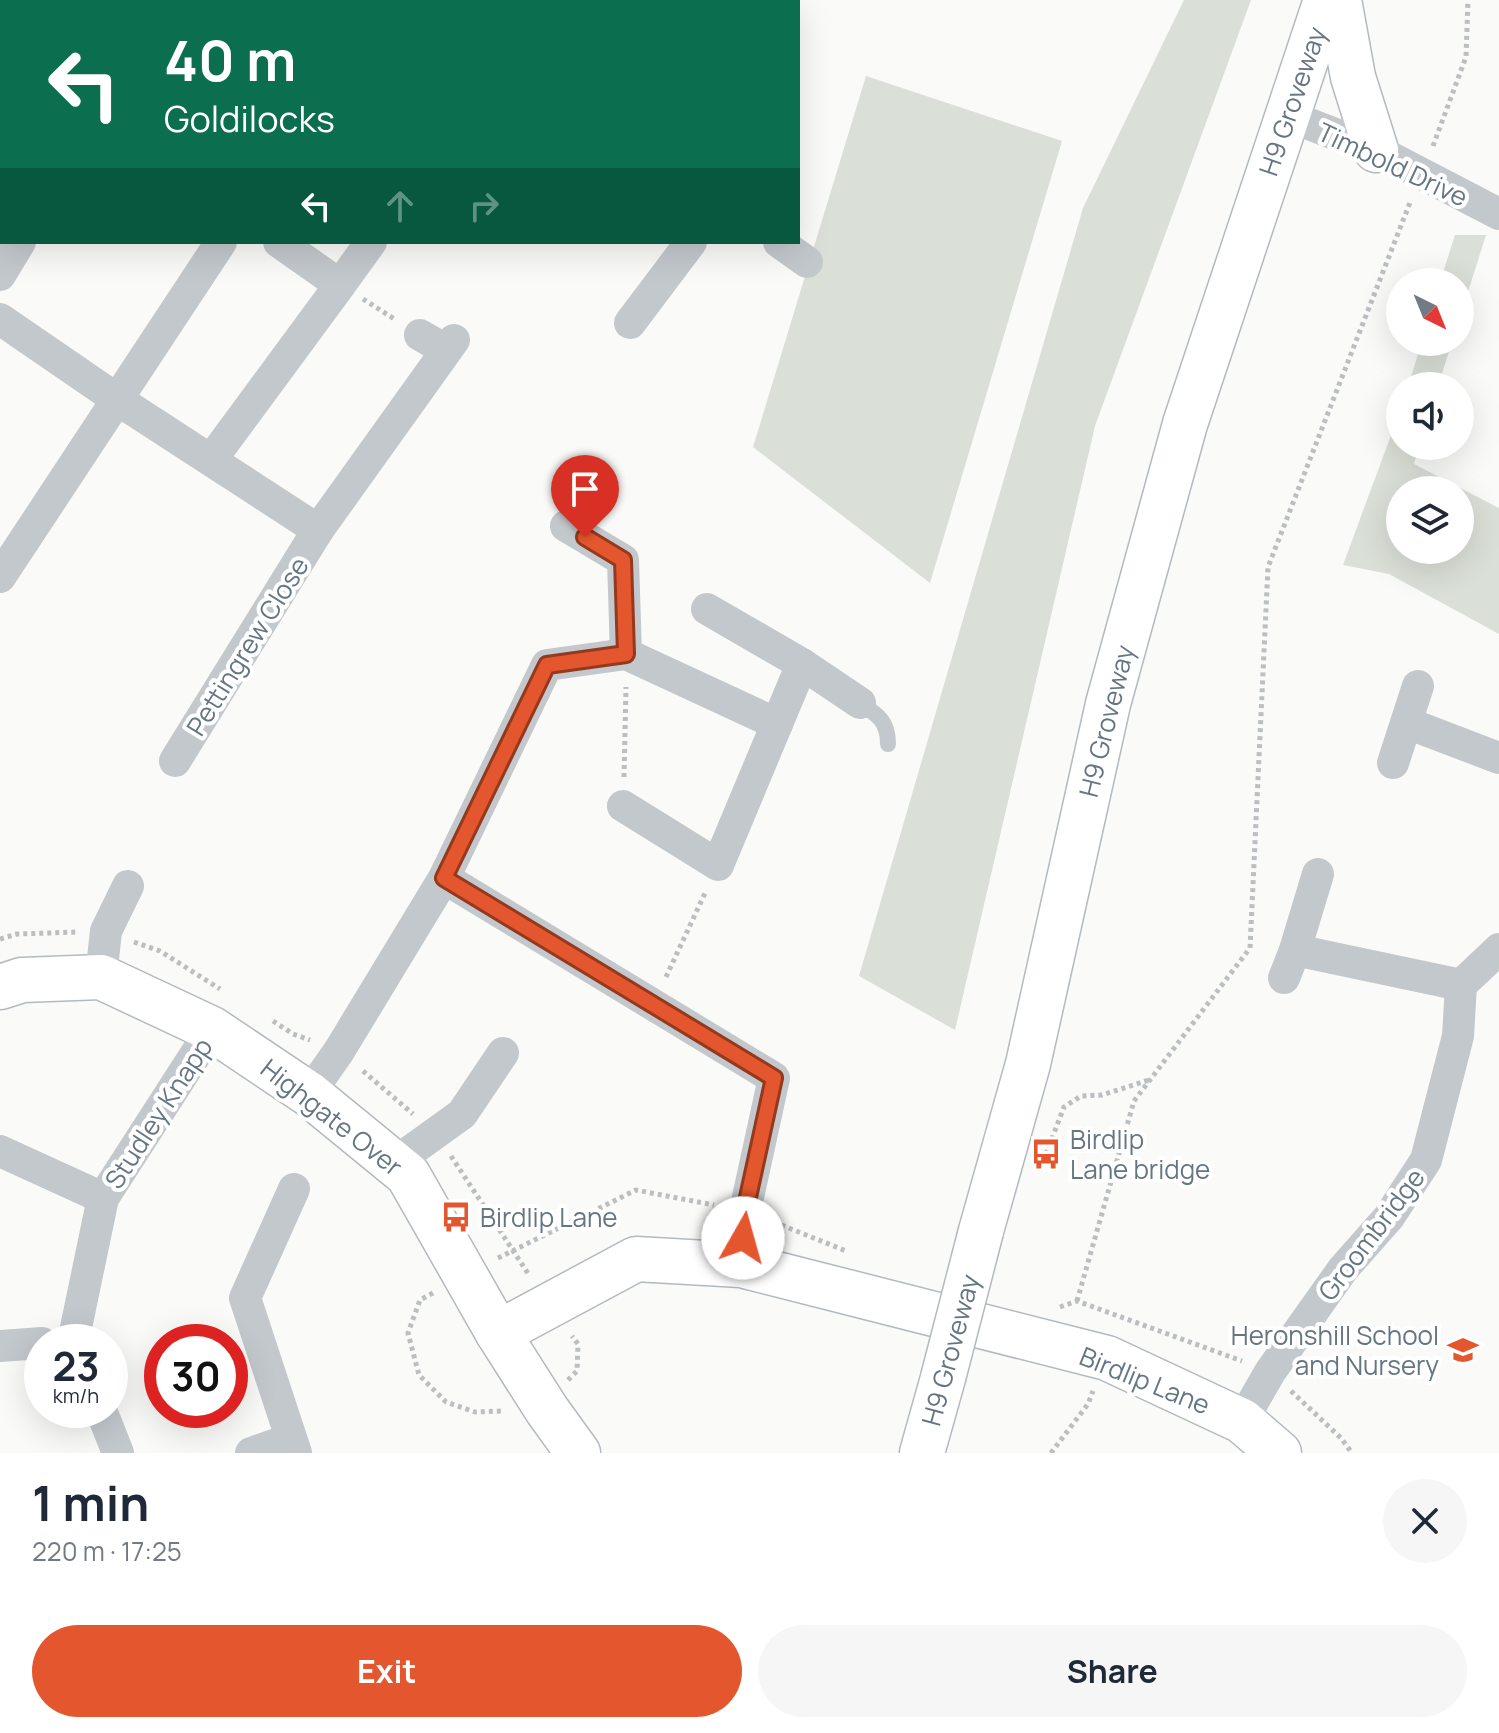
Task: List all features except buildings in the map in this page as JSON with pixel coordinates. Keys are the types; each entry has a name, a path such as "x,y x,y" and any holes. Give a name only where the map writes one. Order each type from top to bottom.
{"street":[{"name":"H9 Groveway","path":"922,1453 1028,1064 1112,689 1185,424 1326,0"},
{"path":"1339,0 1353,77 1376,150"},
{"name":"Timbold Drive","path":"1286,115 1376,150 1499,214"},
{"path":"0,275 19,244"},
{"path":"0,577 220,244"},
{"path":"282,244 340,285"},
{"path":"211,460 370,244"},
{"path":"630,323 689,244"},
{"path":"782,244 807,262"},
{"name":"Pettingrew Close","path":"0,319 318,530"},
{"name":"Pettingrew Close","path":"175,761 318,530 440,342"},
{"path":"566,526 623,560 626,654"},
{"path":"707,609 802,664 860,703"},
{"path":"309,1094 339,1051 444,878 547,665 626,654 777,724"},
{"path":"623,806 718,865 802,664"},
{"path":"1393,763 1418,686"},
{"path":"1407,723 1499,758"},
{"path":"1318,874 1290,964 1461,985 1499,949"},
{"path":"444,878 774,1078 745,1211 741,1265"},
{"path":"101,977 106,931 128,886"},
{"name":"Highgate Over","path":"0,987 22,980 101,977 212,1029 309,1094 408,1175 498,1333 578,1453"},
{"name":"Groombridge","path":"1242,1421 1270,1372 1343,1269 1389,1217 1426,1160 1458,1036 1461,985"},
{"name":"Studley Knapp","path":"65,1324 103,1198 212,1029"},
{"path":"394,1163 462,1114 503,1053"},
{"name":"Studley Knapp","path":"0,1151 103,1198"},
{"path":"251,1453 294,1446 245,1298 294,1189"},
{"name":"Birdlip Lane","path":"498,1333 636,1259 741,1265 1107,1358 1242,1421 1279,1453"},
{"name":"Studley Knapp","path":"0,1346 24,1344"},
{"path":"108,1428 118,1453"}],"lane":[{"path":"860,703 880,717 888,728 888,744"}],"path":[{"path":"1077,1301 1134,1101 1250,948 1268,567 1466,57 1468,0"},
{"path":"340,285 440,342"},
{"path":"623,806 626,654"},
{"path":"653,1005 718,865"},
{"path":"1046,1154 1064,1107 1081,1096 1102,1095 1150,1080"}],"shaded area":[{"path":"1184,0 1251,0 1095,426 955,1030 859,976 1083,208"},
{"path":"866,76 1062,141 930,583 753,447"},
{"path":"1455,235 1486,235 1474,273 1474,268 1444,268"},
{"path":"1418,356 1448,356 1442,372 1412,372"},
{"path":"1386,449 1386,460 1415,460 1414,464 1437,476 1386,476 1386,564 1474,564 1474,495 1499,508 1499,634 1389,574 1343,565"}],"place":[{"name":"Birdlip Lane bridge","path":"1046,1154"},
{"name":"Birdlip Lane","path":"456,1217"},
{"name":"Heronshill School and Nursery","path":"1463,1350"}],"route":[{"path":"585,537 623,560 626,654 547,665 444,878 774,1078 745,1211 743,1238"}]}
